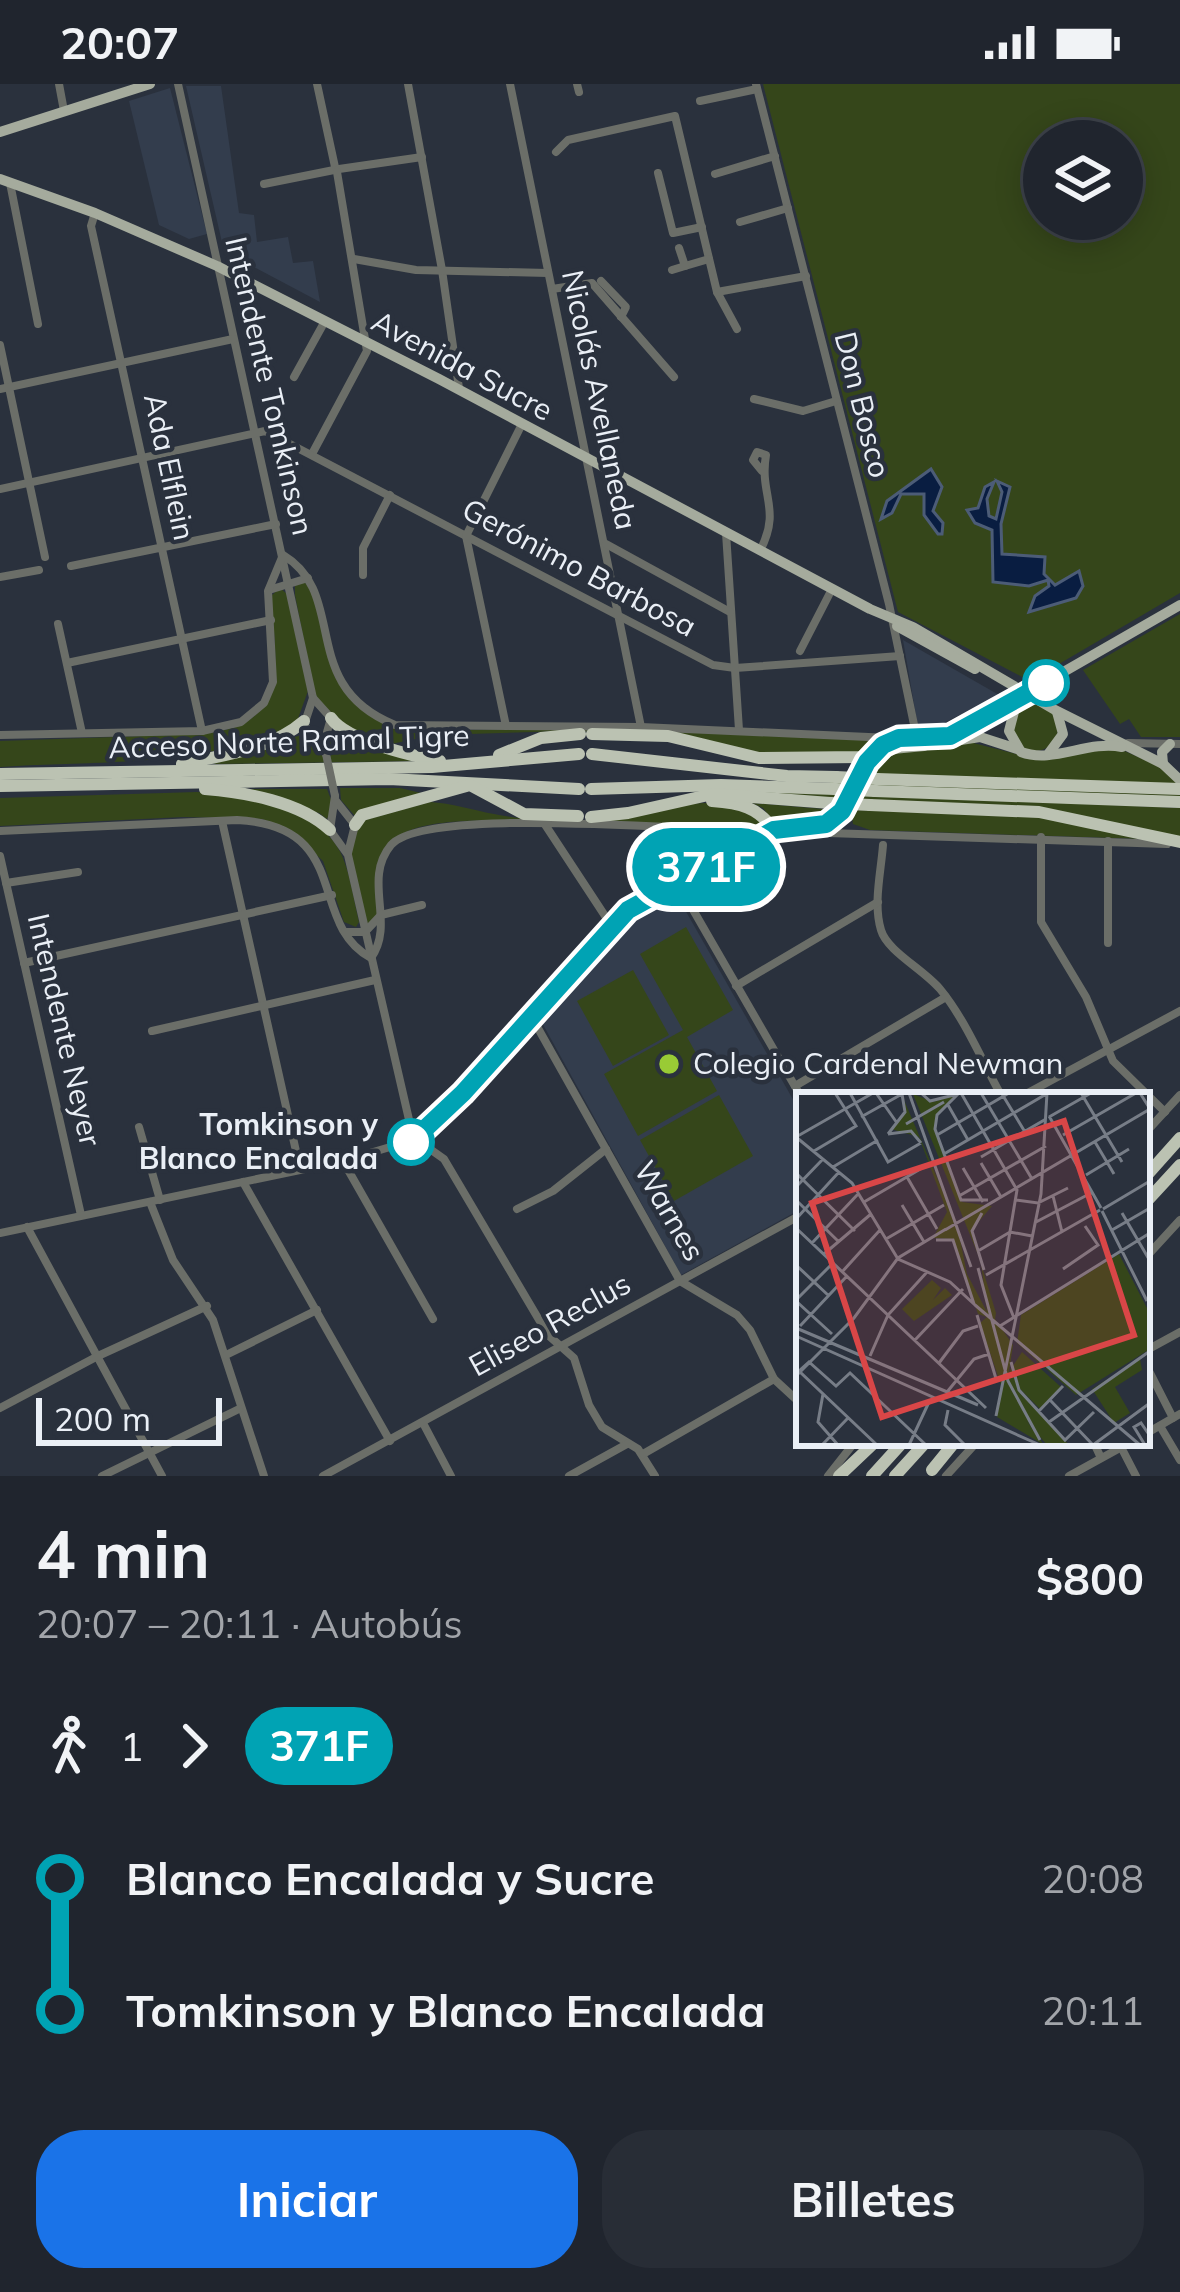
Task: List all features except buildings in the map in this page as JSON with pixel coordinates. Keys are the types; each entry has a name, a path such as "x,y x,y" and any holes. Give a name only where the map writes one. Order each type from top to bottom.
{"highway":[{"path":"328,715 337,726 394,750 466,764"},
{"path":"155,770 254,747 289,733 306,718"},
{"path":"487,760 541,738 668,736 1180,843"},
{"path":"352,830 362,815 470,785 524,814 628,814 725,794 837,801 868,779 877,749"},
{"name":"Acceso Norte Ramal Tigre","path":"0,774 466,764 586,754 787,776 837,801"},
{"name":"Acceso Norte Ramal Tigre","path":"0,786 389,779 585,789 721,785 837,801 868,779 1178,792"},
{"path":"132,783 223,790 260,798 319,819 334,834"},
{"path":"681,801 751,807 774,830"},
{"path":"1150,1170 1180,1138"},
{"path":"1150,1199 1180,1166"},
{"path":"839,1476 871,1446"},
{"path":"872,1476 899,1446"},
{"path":"895,1476 923,1446"},
{"path":"932,1470 952,1446"}],"main road":[{"path":"0,132 150,84"},
{"name":"Avenida Sucre","path":"5,181 217,266 326,320 832,589 913,627 1020,701"},
{"path":"877,749 899,738 950,736 1020,701 1180,605"},
{"path":"1020,701 1050,707 1163,764"},
{"path":"1017,748 1009,724 1020,701"},
{"path":"1046,755 1063,734 1050,707"},
{"path":"774,830 818,826 837,801 868,779 883,754 903,746 973,737 1030,755 1095,745 1136,752"},
{"path":"1175,744 1162,752 1178,792"},
{"path":"774,830 826,833 837,801"},
{"path":"837,801 856,834"}],"street":[{"path":"59,84 64,111"},
{"name":"Intendente Tomkinson","path":"178,84 314,698 328,715"},
{"path":"312,454 362,361 367,342 317,84"},
{"path":"408,84 459,390"},
{"name":"Nicolás Avellaneda","path":"510,84 640,727"},
{"path":"700,101 757,87"},
{"name":"Don Bosco","path":"757,87 917,739"},
{"path":"556,152 568,140 674,115 717,292 737,329"},
{"path":"716,174 775,156"},
{"path":"264,184 422,157"},
{"path":"658,172 673,232 702,227"},
{"path":"5,181 38,324"},
{"path":"740,222 788,208"},
{"name":"Ada Elflein","path":"94,213 91,226 202,731"},
{"path":"679,248 685,266"},
{"path":"354,259 416,270 548,273"},
{"path":"673,270 710,259"},
{"path":"717,292 806,276"},
{"path":"601,281 626,307 622,317"},
{"path":"552,289 592,283 674,376"},
{"path":"294,377 326,320"},
{"path":"5,388 234,339"},
{"path":"0,345 5,388 32,482 45,556"},
{"path":"754,399 803,411 836,401"},
{"path":"506,726 466,536 522,424"},
{"path":"0,489 255,432"},
{"name":"Gerónimo Barbosa","path":"255,432 271,433 713,665 735,668 900,656"},
{"path":"760,551 772,523 762,471"},
{"path":"363,575 363,548 389,495"},
{"path":"70,566 276,524"},
{"path":"726,532 739,730"},
{"path":"605,543 731,612"},
{"path":"0,735 202,731 242,722 264,703 273,682 268,591 283,555 308,578 334,670 347,693 364,710 395,724 640,727 899,738"},
{"path":"0,577 39,570"},
{"path":"268,591 308,578"},
{"path":"800,651 832,589"},
{"path":"67,663 271,620"},
{"path":"58,624 82,733"},
{"path":"314,698 306,729 326,752"},
{"path":"306,718 328,715 326,752 336,798 352,830 348,855"},
{"path":"1117,741 1175,744"},
{"path":"336,798 334,834 348,855 409,1125 417,1139 444,1159"},
{"path":"222,820 300,1169"},
{"path":"0,831 251,820 289,833 322,867 344,932 370,958"},
{"path":"544,823 611,925"},
{"path":"370,958 383,926 377,880 384,856 398,839 473,824 774,830"},
{"path":"334,834 352,830"},
{"path":"743,830 749,844"},
{"path":"0,1233 343,1161 417,1139 628,910 774,830"},
{"path":"826,833 1180,843"},
{"path":"663,834 677,882 798,1091 946,997"},
{"path":"1041,837 1041,922 1086,997 1119,1069 1144,1092"},
{"path":"1108,841 1108,943"},
{"path":"883,845 878,902 881,931 890,947 913,962 946,997 999,1092"},
{"name":"Intendente Neyer","path":"0,856 81,1215"},
{"path":"6,883 78,872"},
{"path":"24,963 332,895"},
{"path":"736,986 878,902"},
{"path":"344,932 365,932 381,915 422,905"},
{"path":"152,1031 375,980"},
{"path":"1030,1092 1180,1011"},
{"name":"Warnes","path":"530,1014 680,1281 737,1316 750,1330 774,1379 796,1399"},
{"path":"1150,1128 1180,1095"},
{"path":"1150,1098 1165,1112"},
{"path":"139,1127 173,1260 207,1306 264,1476"},
{"path":"428,1128 548,1335 574,1358 589,1405 602,1427 643,1454 655,1476"},
{"path":"517,1208 553,1191 606,1149"},
{"path":"343,1161 433,1319"},
{"path":"243,1182 390,1441"},
{"name":"Eliseo Reclus","path":"328,1475 796,1218"},
{"path":"1150,1253 1180,1220"},
{"path":"27,1227 162,1476"},
{"path":"0,1408 207,1306"},
{"path":"226,1355 316,1310"},
{"path":"1150,1348 1180,1332"},
{"path":"1150,1372 1177,1416 1150,1431"},
{"path":"643,1454 774,1379"},
{"path":"102,1476 239,1409"},
{"path":"423,1423 452,1476"},
{"path":"1160,1426 1180,1460"},
{"path":"569,1476 627,1444"},
{"path":"828,1476 852,1446"},
{"path":"946,1476 973,1446"},
{"path":"1095,1446 1101,1458"},
{"path":"1069,1476 1123,1446"},
{"path":"1125,1446 1136,1476"}],"shaded area":[{"path":"186,86 221,86 239,213 254,215 257,242 288,237 293,263 313,261 320,302 224,251"},
{"path":"170,88 207,234 189,239 159,225 129,101"},
{"path":"903,640 999,695 938,726 918,727"},
{"name":"Colegio Cardenal Newman","path":"676,894 796,1105 796,1212 681,1275 540,1019 633,920"}],"green space":[{"path":"763,84 1180,84 1180,593 1030,681 898,612"},
{"path":"304,582 311,588 335,677 342,687 383,718 407,728 582,728 869,740 872,746 857,753 759,754 611,732 567,731 435,735 391,744 340,724 315,696 295,595 295,586"},
{"path":"280,588 287,594 308,691 296,724 225,749 188,756 0,767 0,741 202,734 251,718 265,705 272,688 271,596"},
{"path":"1180,614 1180,737 1141,737 1129,719 1120,724 1083,670"},
{"path":"1035,705 1051,712 1058,728 1051,744 1035,751 1019,744 1012,728 1019,712"},
{"path":"304,734 319,746 322,756 331,756 329,738 338,735 422,761 213,764"},
{"path":"962,740 1036,759 1075,750 1120,749 1163,768 1180,783 1180,802 831,787 830,781 868,775 898,751"},
{"path":"340,788 400,788 421,793 355,816 341,800"},
{"path":"227,789 327,789 333,805 327,819"},
{"path":"745,791 847,794 836,809 838,804"},
{"path":"197,792 281,807 318,827 343,858 359,922 356,927 344,922 323,861 291,831 262,819 183,817 0,826 0,798"},
{"path":"859,794 1180,808 1180,837 1078,815 855,803"},
{"path":"430,802 564,821 709,803 748,812 765,824 762,828 503,820 423,826 388,846 379,864 376,889 380,923 368,927 349,853 361,821"},
{"path":"752,803 835,810 807,823 773,821"},
{"path":"851,810 1032,814 1142,839 870,830 853,824"},
{"path":"686,927 733,1010 687,1037 717,1091 638,1136 604,1074 683,1030 640,954"},
{"path":"633,970 669,1035 613,1066 577,1001"},
{"path":"719,1095 753,1156 674,1201 640,1140"}],"water":[{"path":"931,469 942,487 933,511 943,523 942,534 924,515 924,494 901,494 892,513 881,519 887,501"},
{"path":"997,481 1010,487 1001,524 1002,554 1045,557 1044,574 1055,585 1079,571 1083,586 1076,598 1029,612 1035,596 1049,586 1048,580 1029,586 993,582 992,530 975,523 967,510 978,508 985,487 994,482 987,499 989,516 996,519 1002,492"}],"bus line":[{"name":"371F","path":"411,1142 463,1093 628,910 774,830 826,824 842,811 867,762 883,745 899,738 950,736 1046,683"}],"place":[{"name":"Colegio Cardenal Newman","path":"669,1064"},
{"name":"Tomkinson y Blanco Encalada","path":"411,1142"}]}
